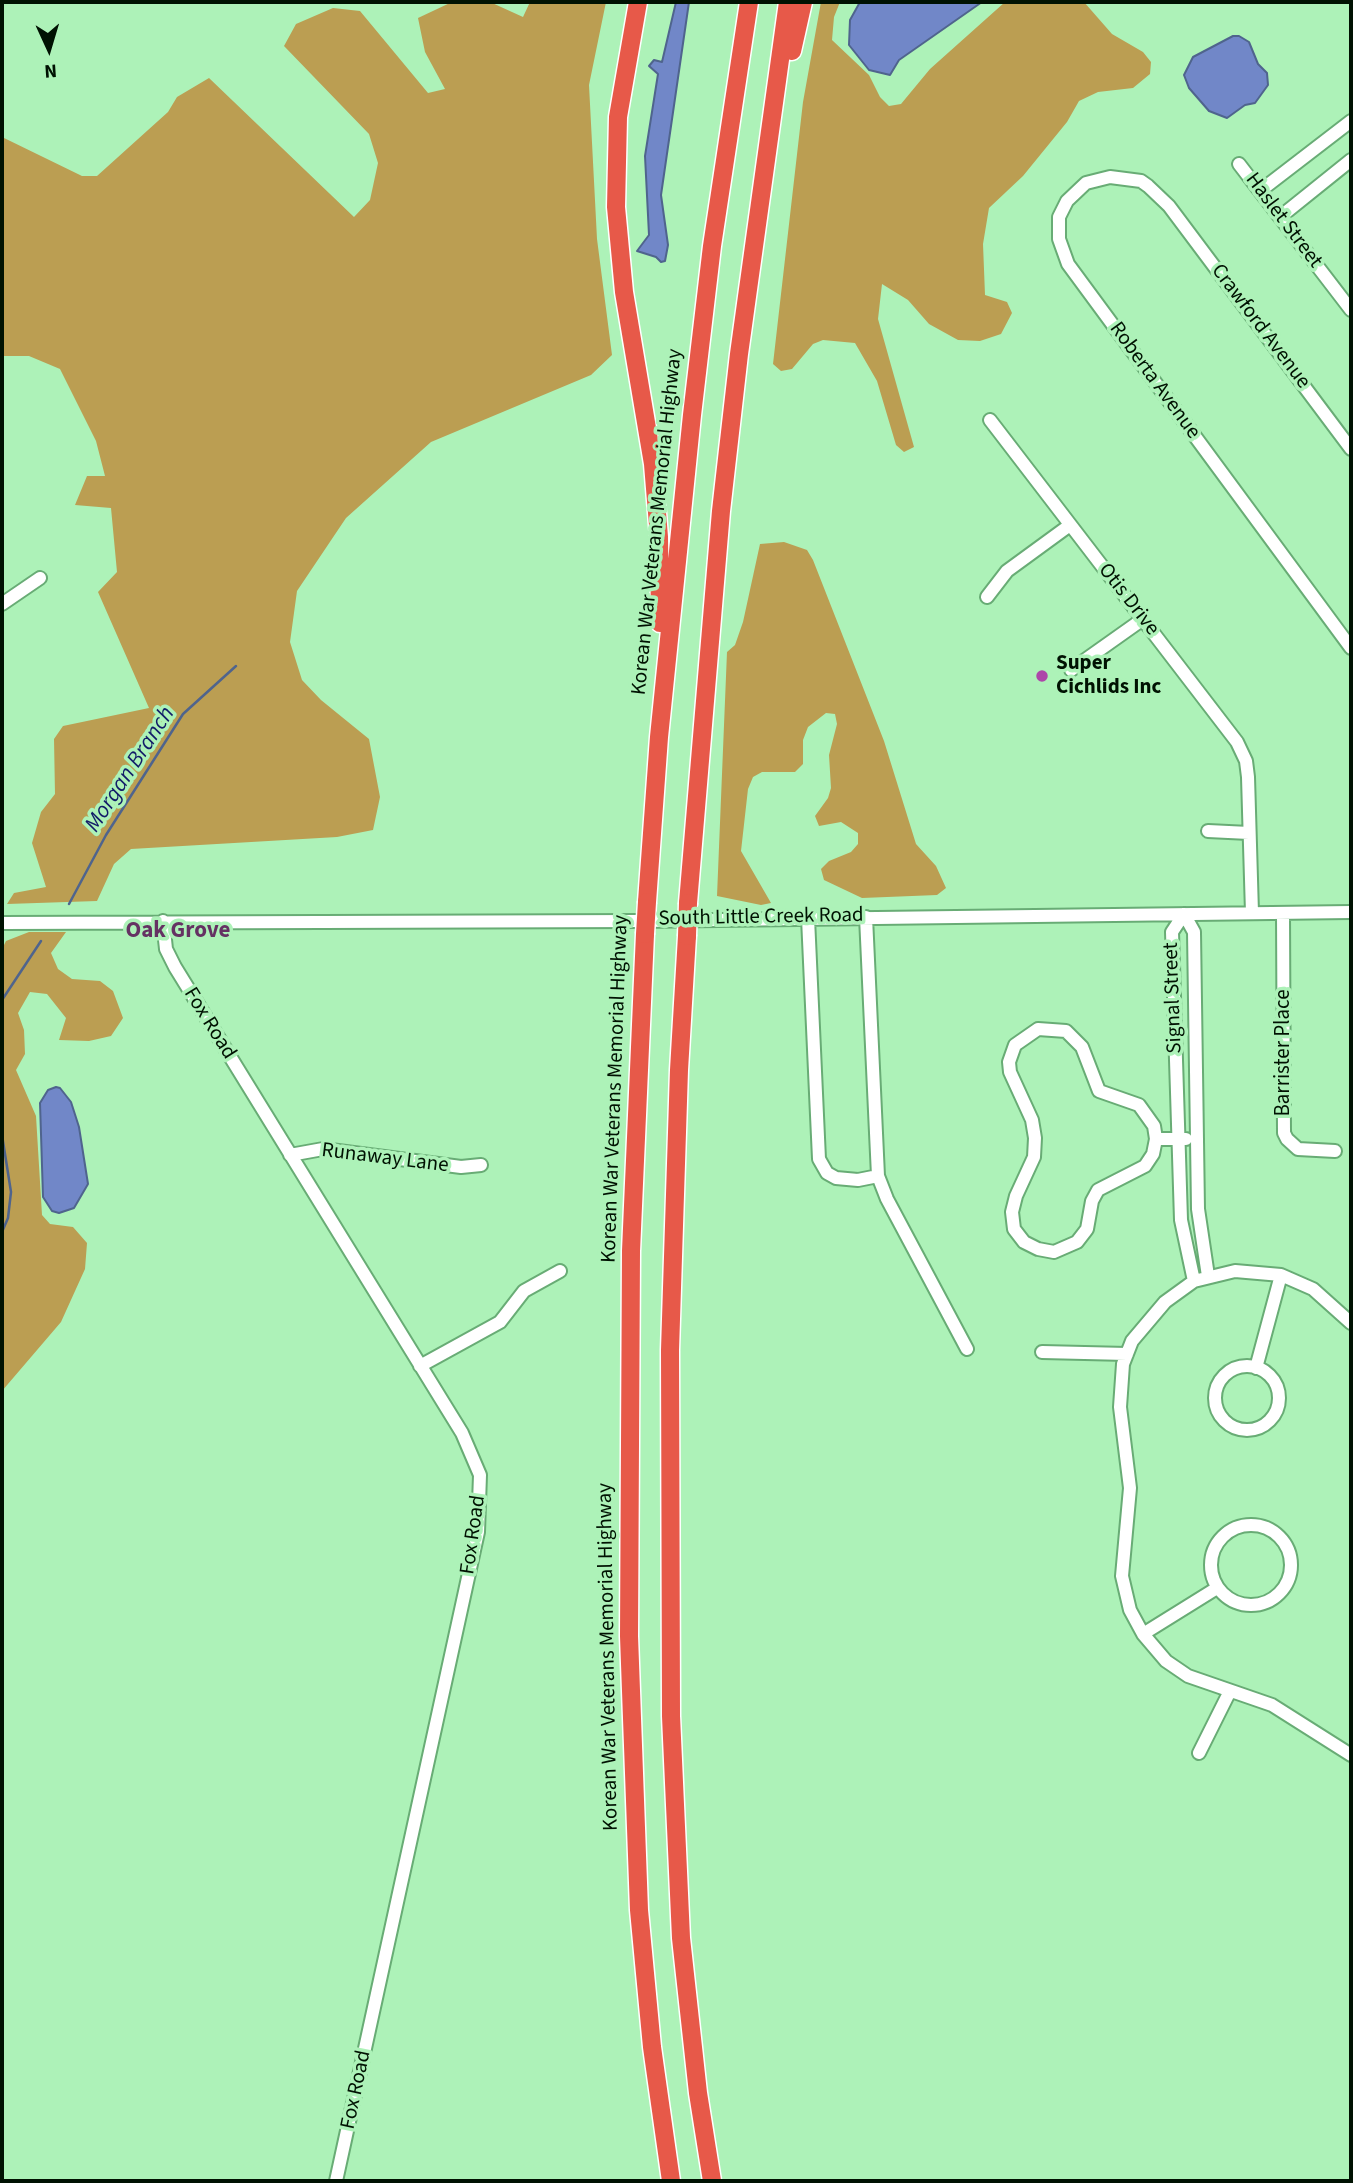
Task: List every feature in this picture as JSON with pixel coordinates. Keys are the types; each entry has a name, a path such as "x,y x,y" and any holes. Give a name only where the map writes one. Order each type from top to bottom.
{"highway":[{"path":"638,2 620,95 615,185 621,272 647,420 657,511 659,737"},
{"name":"Korean War Veterans Memorial Highway","path":"671,2181 652,2047 639,1910 629,1648 631,1251 646,902 659,737 702,324 749,2"},
{"path":"712,2181 698,2093 681,1938 671,1703 670,1362 678,1070 688,903 721,511 788,2"},
{"path":"766,160 803,2"}],"street":[{"path":"1260,191 1351,121"},
{"path":"1280,217 1351,160"},
{"name":"Haslet Street","path":"1240,164 1351,310"},
{"name":"Roberta Avenue","path":"1170,206 1141,181 1110,177 1086,183 1067,201 1059,217 1059,239 1068,264 1351,648"},
{"name":"Crawford Avenue","path":"1170,206 1351,449"},
{"name":"Otis Drive","path":"990,421 1237,742 1246,761 1252,914"},
{"path":"987,597 1007,571 1070,525"},
{"path":"2,604 40,579"},
{"path":"1071,670 1143,619"},
{"path":"1208,831 1250,832"},
{"name":"South Little Creek Road","path":"2,923 1351,912"},
{"name":"Barrister Place","path":"1283,913 1284,1133 1286,1139 1298,1149 1335,1151"},
{"name":"Signal Street","path":"1194,1281 1182,1236 1172,932 1184,914 1194,932 1199,1218 1208,1276"},
{"path":"866,917 878,1176 887,1199 967,1349"},
{"path":"808,918 819,1159 827,1173 836,1178 858,1180 878,1176"},
{"name":"Fox Road","path":"163,921 166,949 174,967 421,1366 476,1461 481,1488 480,1516 336,2181"},
{"path":"1038,1029 1057,1029 1073,1035 1086,1054 1099,1091 1139,1105 1154,1126 1156,1139 1153,1154 1145,1166 1132,1175 1110,1181 1098,1190 1092,1201 1087,1228 1077,1242 1054,1252 1024,1242 1014,1229 1012,1212 1016,1196 1034,1157 1035,1138 1032,1120 1010,1072 1009,1062 1015,1045 1038,1029"},
{"path":"1156,1139 1197,1138"},
{"name":"Runaway Lane","path":"290,1155 315,1150 337,1150 385,1160 461,1167 481,1165"},
{"path":"421,1366 500,1322 524,1291 560,1271"},
{"path":"1351,1323 1313,1289 1281,1275 1236,1271 1194,1281 1165,1301 1146,1321 1126,1354 1120,1407 1130,1488 1122,1576 1130,1610 1143,1634 1157,1652 1177,1670 1197,1681 1284,1711 1351,1755"},
{"path":"1256,1368 1281,1275"},
{"path":"1042,1352 1126,1354"},
{"path":"1246,1366 1256,1368 1273,1380 1279,1399 1278,1409 1272,1418 1255,1429 1235,1428 1219,1414 1216,1393 1226,1374 1246,1366"},
{"path":"1255,1524 1279,1535 1287,1546 1291,1572 1278,1596 1253,1605 1239,1604 1217,1588 1210,1563 1213,1550 1230,1530 1255,1524"},
{"path":"1143,1634 1217,1588"},
{"path":"1199,1753 1230,1691"}],"shaded area":[{"path":"452,2 490,2 523,17 530,2 606,2 589,85 597,239 612,355 591,375 431,442 346,518 297,591 290,642 302,680 321,700 369,739 380,797 373,830 337,837 131,849 114,864 97,901 7,904 14,893 46,887 32,843 41,812 55,794 54,739 63,726 149,708 98,592 117,572 111,508 75,505 87,476 105,476 96,441 60,369 29,356 2,356 2,137 82,176 97,176 168,112 177,97 209,78 354,217 370,200 378,163 369,134 284,46 296,24 333,8 360,11 428,93 445,89 425,52 418,18"},
{"path":"821,2 840,2 834,17 832,40 869,75 880,97 889,106 901,104 930,69 1005,2 1084,2 1112,34 1143,52 1151,62 1150,74 1133,88 1098,92 1079,101 1067,122 1023,176 989,208 983,244 985,295 1007,302 1012,313 1001,334 980,341 958,340 929,324 908,300 882,284 878,319 914,447 904,452 896,445 877,381 855,343 823,340 813,344 792,369 781,371 773,364 803,102"},
{"path":"784,542 807,550 813,560 884,741 916,844 936,866 946,888 937,895 862,898 824,880 821,869 829,861 851,852 858,844 858,833 841,822 819,826 815,816 828,798 831,788 829,755 837,724 835,714 826,713 808,727 803,740 803,764 795,772 762,772 753,777 748,789 741,851 771,903 761,905 717,896 727,652 735,645 743,622 760,544"},
{"path":"29,932 66,932 51,953 58,969 72,979 100,981 113,991 123,1018 111,1036 89,1041 59,1040 66,1018 47,994 30,992 18,1013 24,1030 25,1054 16,1070 36,1116 42,1215 50,1224 73,1227 87,1243 85,1269 61,1322 2,1391 2,949 6,941"}],"water":[{"path":"676,2 689,2 661,195 668,245 665,261 661,262 656,257 637,251 649,235 645,156 658,74 649,66 654,60 662,62"},
{"path":"860,2 982,2 899,60 890,75 869,70 849,45 850,20"},
{"path":"1233,36 1239,36 1249,42 1258,64 1267,73 1268,85 1255,103 1245,105 1227,118 1209,111 1189,88 1184,75 1193,57"},
{"path":"60,1088 71,1102 79,1127 88,1184 74,1208 59,1213 52,1211 43,1197 40,1103 48,1090"}],"waterway":[{"name":"Morgan Branch","path":"69,904 106,835 183,714 236,666"},
{"name":"Morgan Branch","path":"2,1000 41,941"},
{"name":"Morgan Branch","path":"2,1135 11,1192 8,1218 2,1232"}],"place":[{"name":"Super Cichlids Inc","path":"1042,676"}],"district":[{"name":"Oak Grove","path":"178,932"}]}
